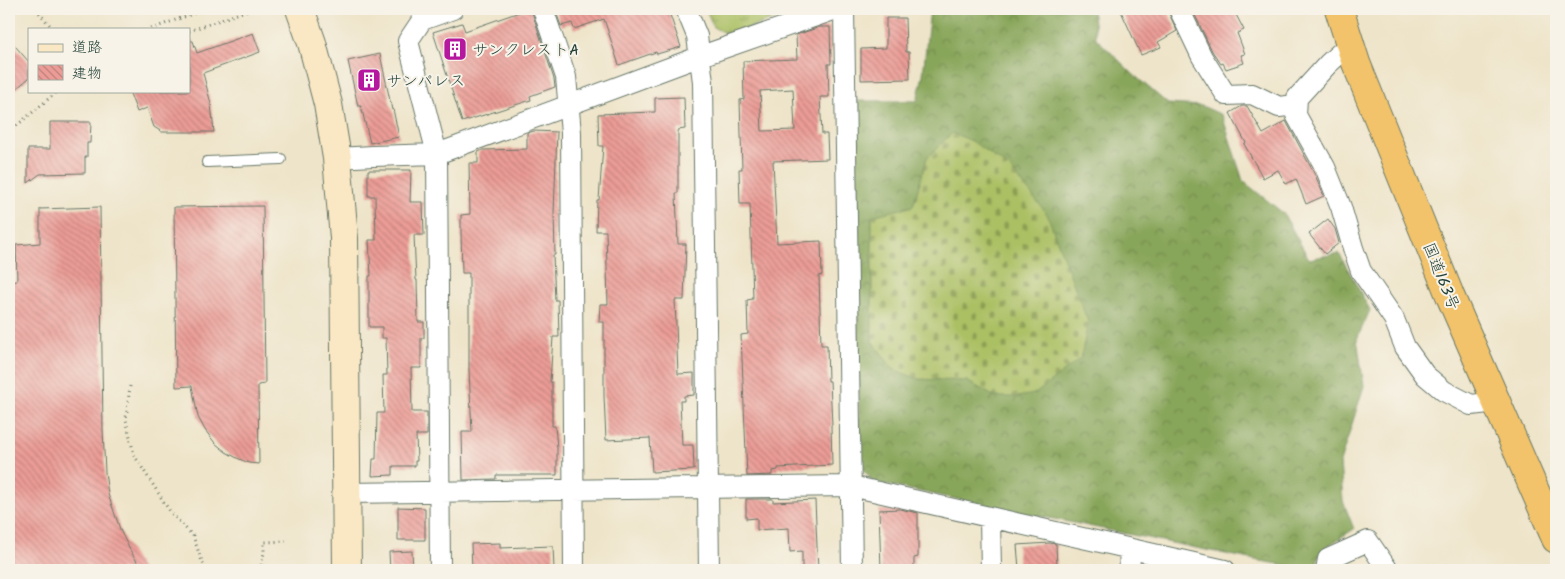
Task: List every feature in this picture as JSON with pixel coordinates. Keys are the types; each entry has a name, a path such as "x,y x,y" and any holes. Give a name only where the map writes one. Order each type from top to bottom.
{"highway":[{"name":"国道163号","path":"1338,9 1356,63 1447,288 1556,539"}],"street":[{"path":"300,9 312,44 328,104 337,158 344,238 347,570"},
{"path":"440,570 437,154 408,42 422,20 453,9"},
{"path":"543,9 566,76 571,143 574,570"},
{"path":"686,9 697,36 703,82 709,570"},
{"path":"337,158 437,154 701,56 836,9"},
{"path":"844,9 852,570"},
{"path":"1179,9 1202,58 1226,95 1252,94 1279,107 1296,105"},
{"path":"1350,44 1328,64 1297,98 1296,115 1332,183 1362,271 1394,319 1405,347 1425,375 1444,391 1471,405 1497,402"},
{"path":"346,493 851,486 1225,570"},
{"path":"990,518 991,570"},
{"path":"1326,570 1328,560 1368,541 1388,570"},
{"path":"1129,549 1130,570"}],"lane":[{"path":"207,162 281,159"}],"path":[{"path":"36,9 52,28"},
{"path":"154,28 206,9"},
{"path":"190,31 251,9"},
{"path":"9,132 57,92"},
{"path":"130,386 126,419 134,455 171,513 193,536 206,570"},
{"path":"260,570 264,553 264,542 286,541"}],"green space":[{"path":"706,9 802,9 729,35 713,27"},
{"path":"930,9 1092,9 1096,38 1134,75 1168,104 1202,106 1222,115 1243,181 1283,213 1309,259 1339,253 1370,310 1357,339 1364,386 1340,462 1343,501 1354,529 1321,552 1316,565 1308,569 1255,560 873,482 860,465 854,101 917,101 923,75","holes":["927,159 995,397 967,381 918,379 880,351 872,342 872,217 913,206"]},
{"path":"952,133 972,141 1011,169 1047,214 1088,322 1081,358 1035,394 1017,397 995,397 967,381 918,379 893,369 872,341 872,216 913,206 927,158"}],"building":[{"path":"531,9 555,87 530,96 531,100 462,122 433,32 462,23 465,31"},
{"path":"555,9 668,9 681,47 657,54 656,52 619,65 604,19 574,29 572,23 561,26"},
{"path":"1120,9 1167,9 1177,31 1158,42 1161,47 1141,55"},
{"path":"1192,9 1233,9 1244,30 1237,33 1245,54 1241,55 1244,63 1226,69 1223,63 1221,64 1212,51"},
{"path":"886,18 905,18 906,52 909,52 910,79 861,80 861,49 886,48"},
{"path":"820,27 830,27 831,64 828,64 829,97 820,97 822,134 827,134 828,159 773,161 777,243 821,241 822,275 819,276 821,345 827,345 832,425 832,465 778,468 778,470 772,471 772,475 747,476 741,335 748,334 747,300 753,299 750,204 740,204 739,169 742,169 740,100 744,99 743,61 797,59 796,35","holes":["793,89 795,130 762,131 760,91"]},
{"path":"253,33 260,52 203,73 211,104 214,132 162,132 154,127 147,108 137,112 129,92 190,92 190,41 193,41 197,53"},
{"path":"9,39 28,61 28,79 9,95"},
{"path":"380,54 399,137 370,143 361,106 358,106 348,61"},
{"path":"684,97 685,129 678,130 678,193 676,193 678,244 686,244 684,300 675,300 678,374 694,373 694,395 684,396 684,401 680,401 682,445 693,445 694,470 652,472 650,438 606,440 604,322 599,322 600,304 608,304 606,231 596,231 597,200 599,200 603,146 599,146 598,114 655,112 655,98"},
{"path":"1242,106 1247,106 1263,134 1286,121 1324,196 1306,204 1296,179 1286,184 1278,170 1263,178 1244,144 1246,143 1230,113"},
{"path":"50,122 91,122 90,143 87,143 87,157 85,157 85,173 40,174 28,183 28,149 50,149"},
{"path":"534,131 557,132 554,213 555,255 553,255 555,300 558,300 559,337 553,337 550,382 552,382 552,426 555,426 557,448 557,475 496,475 496,479 463,480 462,432 472,432 469,370 469,273 462,273 461,232 461,215 470,214 469,163 478,163 478,152 483,150 527,149 527,133"},
{"path":"368,170 411,170 410,202 423,202 424,235 414,235 418,322 424,322 424,338 421,338 421,368 411,368 412,412 427,412 427,435 416,435 417,461 415,461 415,466 393,466 393,475 372,476 373,459 376,459 377,413 384,413 383,375 387,375 386,338 382,338 382,327 369,327 369,276 371,276 369,240 376,240 375,196 368,196"},
{"path":"263,206 265,384 258,385 259,464 249,463 237,458 215,443 198,417 192,386 176,387 174,207"},
{"path":"100,207 105,472 108,494 121,532 142,570 9,570 9,282 17,281 16,245 40,243 40,209"},
{"path":"1328,219 1335,229 1339,243 1325,254 1309,234"},
{"path":"746,499 773,499 773,502 815,500 818,570 802,570 802,551 790,552 789,528 757,530 757,518 746,519"},
{"path":"398,507 425,508 425,540 398,540"},
{"path":"900,509 918,513 918,557 914,558 914,570 881,570 879,510"},
{"path":"500,543 500,548 553,546 554,570 472,570 471,544"},
{"path":"1056,544 1057,567 1019,569 1017,545"},
{"path":"412,551 413,570 390,570 389,552"}],"place":[{"name":"サンクレストA","path":"455,49"},
{"name":"サンパレス","path":"369,80"}]}
